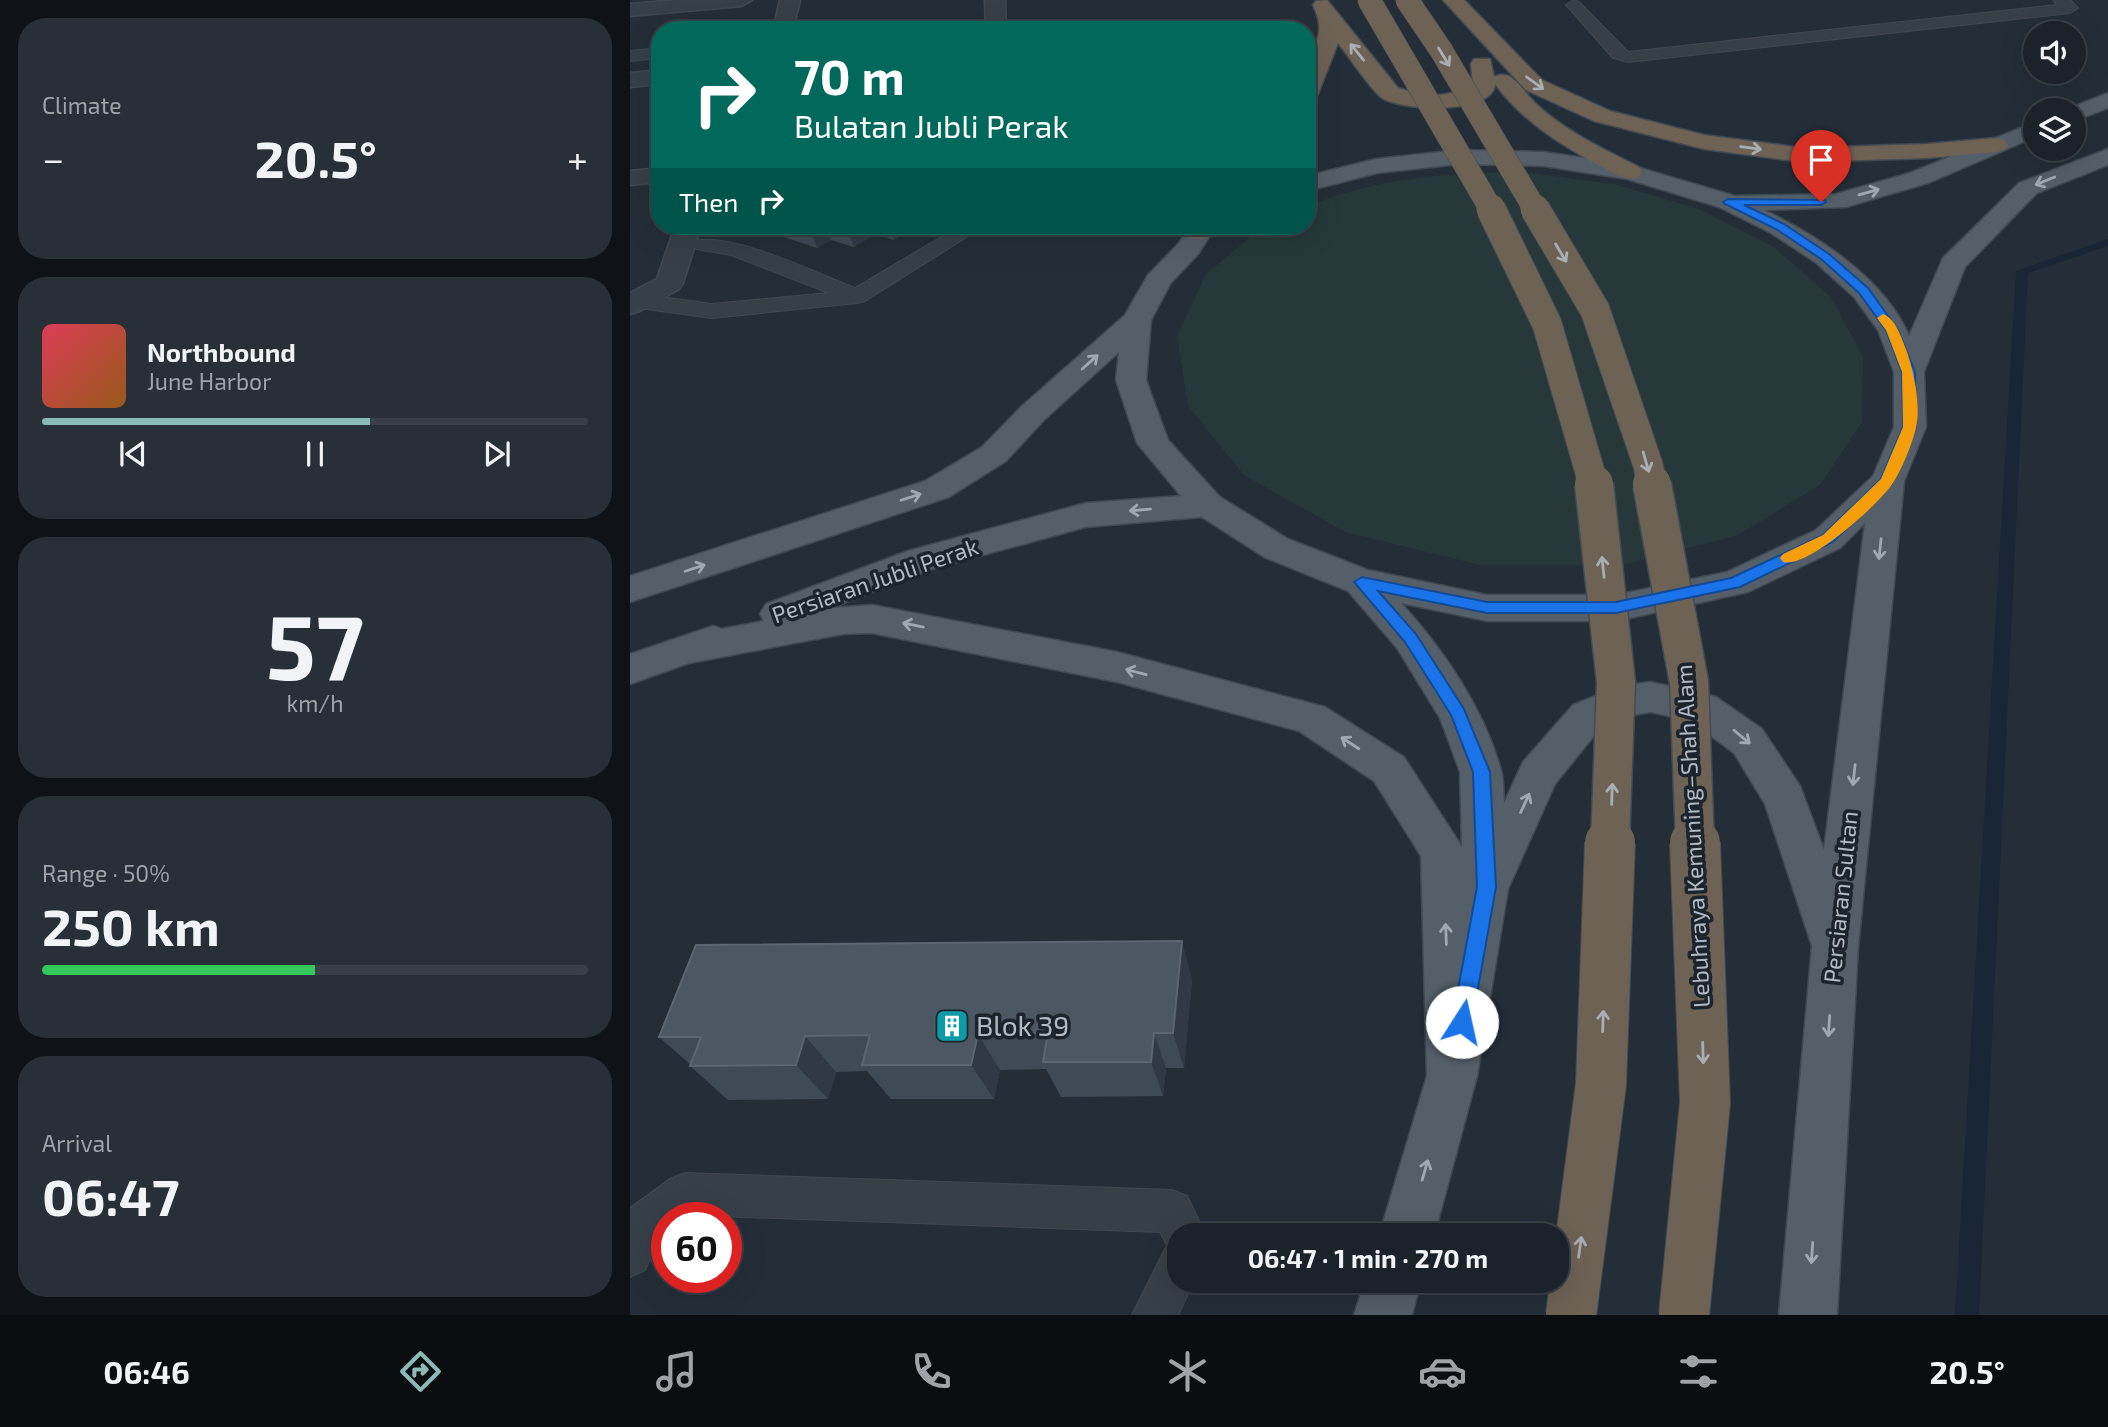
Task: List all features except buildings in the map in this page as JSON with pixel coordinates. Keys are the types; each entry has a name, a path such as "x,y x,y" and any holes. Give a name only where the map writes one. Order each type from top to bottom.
{"highway":[{"path":"1320,0 1331,21 1390,93 1417,101 1458,100 1484,88 1481,48"},
{"path":"1369,0 1484,194 1547,324 1593,474 1616,682 1601,1084 1571,1315"},
{"name":"Lebuhraya Kemuning–Shah Alam","path":"1407,0 1441,50 1595,310 1648,465 1689,682 1705,1103 1684,1315"},
{"path":"1450,0 1512,94 1563,137 1630,172"},
{"path":"1450,0 1534,85 1602,117 1704,142 1802,155 1927,151 1996,145"},
{"path":"1316,73 1327,47 1331,21"}],"main road":[{"path":"2086,109 2108,100"},
{"path":"1728,202 1837,202 1919,178 2023,134"},
{"path":"1909,372 1953,264 2028,188 2108,156"},
{"path":"1137,320 1131,380 1153,443 1208,505 1276,548 1362,582 1487,608 1616,608 1735,583 1746,578 1828,539 1887,481 1910,427 1909,372 1892,330 1864,291 1825,256 1780,227 1728,202 1630,172 1544,159 1459,157 1376,166 1316,182"},
{"path":"630,589 937,489 994,454 1033,413 1137,320 1158,281 1199,235"},
{"name":"Persiaran Sultan","path":"1808,1315 1835,948 1887,481"},
{"name":"Persiaran Jubli Perak","path":"630,669 921,560 1086,515 1208,505"},
{"path":"1362,582 1410,638 1459,713 1481,772 1486,887 1452,1076 1410,1223"},
{"path":"689,649 844,620 872,619 1117,667 1311,718 1389,769 1443,853 1452,1076"},
{"path":"1486,887 1538,774 1587,716 1620,701 1651,697 1702,708 1748,741 1785,799 1835,948"},
{"path":"1383,1315 1389,1293"}],"street":[{"path":"630,10 742,0"},
{"path":"785,21 790,0"},
{"path":"995,0 996,21"},
{"path":"630,80 651,78"},
{"path":"630,178 651,176"},
{"path":"634,303 669,283 695,235"}],"lane":[{"path":"1574,5 1619,55 1628,57 2070,8 2062,0"},
{"path":"630,56 651,54"},
{"path":"695,235 857,296"},
{"path":"634,303 712,311 857,296 959,235"},
{"path":"630,1255 643,1224 685,1194 1172,1211 1178,1223"},
{"path":"1154,1315 1167,1290"}],"shaded area":[{"path":"1524,172 1614,184 1699,209 1774,247 1831,297 1863,357 1862,422 1820,485 1738,535 1623,565 1480,565 1345,532 1244,475 1188,406 1177,336 1206,274 1252,235 1316,235 1316,204 1387,183 1468,174"}],"waterway":[{"path":"1967,1315 2022,271 2108,242"}],"slow traffic":[{"path":"1788,558 1828,539 1887,481 1910,427 1909,372 1892,330 1883,318"}],"place":[{"name":"Blok 39","path":"952,1026"}],"route":[{"path":"1462,1022 1486,887 1481,772 1459,713 1410,638 1362,582 1487,608 1616,608 1735,583 1828,539 1887,481 1910,427 1909,372 1892,330 1864,291 1825,256 1780,227 1728,202 1821,202"}]}
